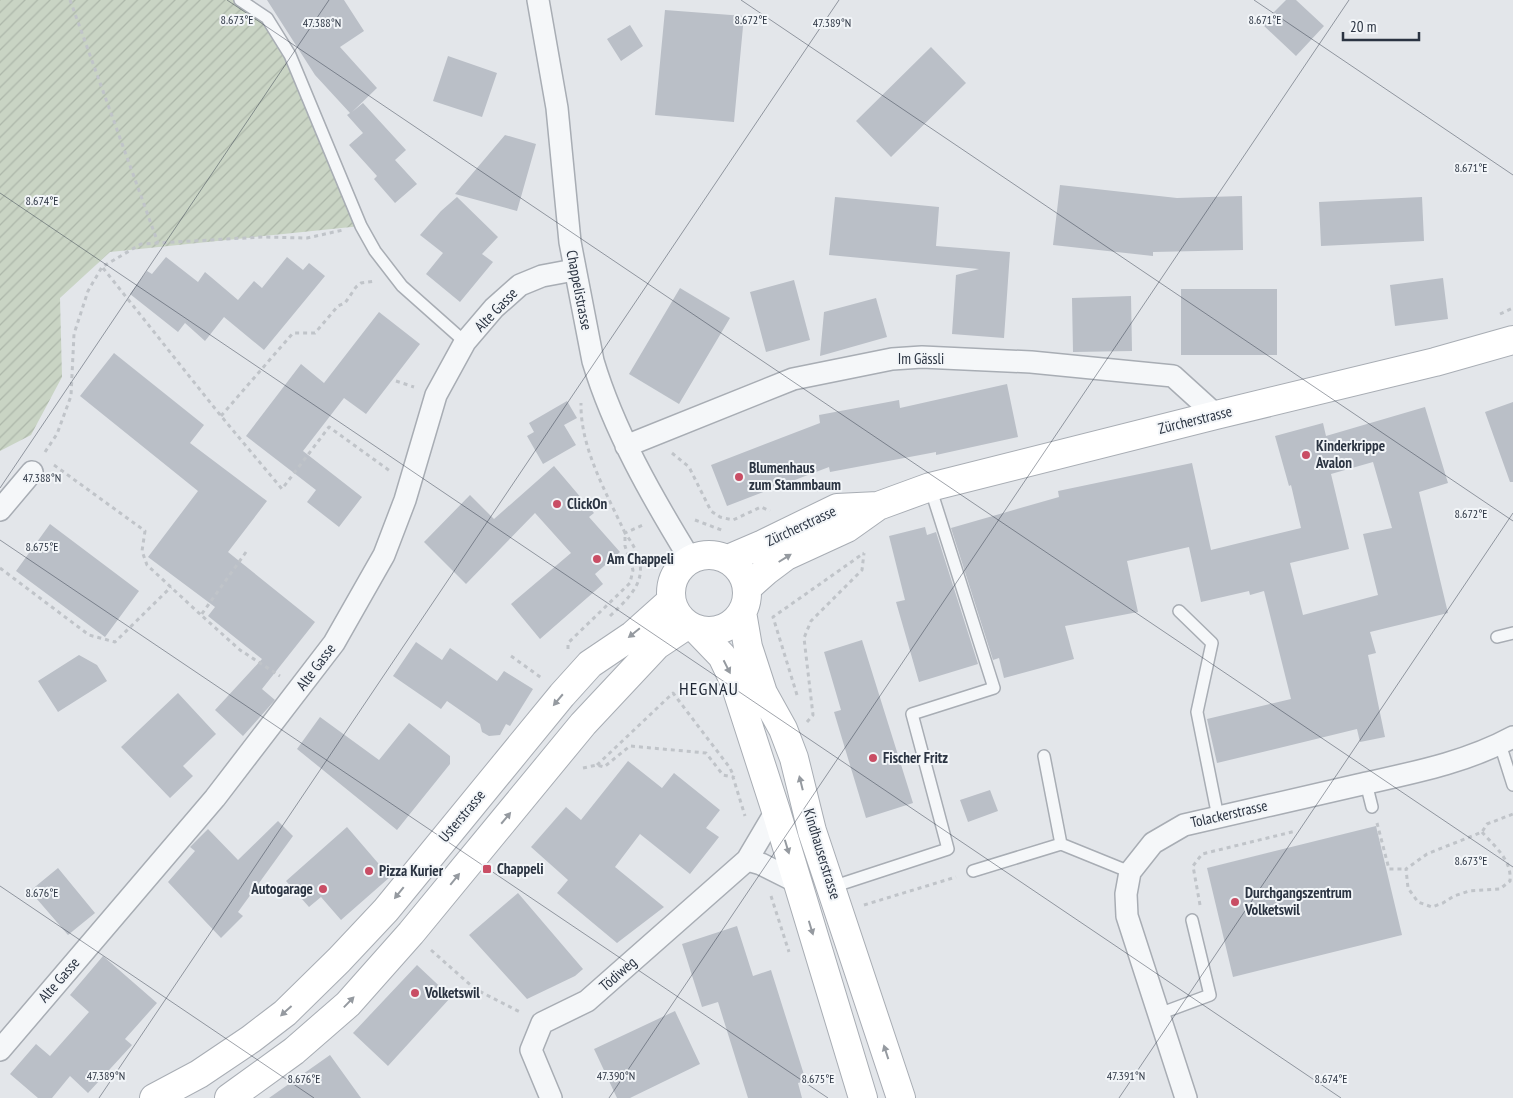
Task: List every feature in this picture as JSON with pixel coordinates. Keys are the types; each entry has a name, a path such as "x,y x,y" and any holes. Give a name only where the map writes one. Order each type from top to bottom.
{"main road":[{"name":"Zürcherstrasse","path":"745,600 766,571 786,556 847,528 878,506 930,487 1216,414 1435,362 1513,340"},
{"name":"Zürcherstrasse","path":"728,559 838,508 878,506"},
{"path":"229,1098 294,1050 348,1004 411,933 583,724 657,645 692,627 710,631 723,629 734,622 745,600 744,577 737,566 728,559 715,554 702,554 690,559 680,567 670,589 671,601 674,610 692,627 722,656 728,667 776,812 863,1098"},
{"name":"Kindhauserstrasse","path":"745,600 748,647 763,694 783,730 794,758 812,831 901,1098"},
{"name":"Usterstrasse","path":"154,1098 199,1074 251,1039 285,1013 386,910 556,702 590,664 633,635 671,601"}],"street":[{"name":"Chappelistrasse","path":"538,0 557,108 574,270 593,361 626,446 690,559"},
{"name":"Alte Gasse","path":"4,1039 215,798 334,643 384,555 409,485 436,395 465,342 494,308 520,285 542,276 574,270"},
{"name":"Im Gässli","path":"626,446 793,379 868,363 922,357 1031,362 1172,376 1216,414"},
{"path":"0,510 37,464"},
{"name":"Tolackerstrasse","path":"1186,1098 1128,916 1126,894 1130,872 1153,843 1184,825 1411,774 1461,760 1507,740"},
{"name":"Tödiweg","path":"542,1023 586,1001 754,857 776,812"},
{"path":"754,857 797,882"},
{"path":"542,1023 531,1050 551,1098"}],"lane":[{"path":"240,0 266,18 290,55 361,226 375,251 402,286 465,342"},
{"path":"832,887 948,849 912,714 994,688 930,487"},
{"path":"1179,611 1212,643 1197,712 1218,817"},
{"path":"1497,637 1513,633"},
{"path":"1507,740 1513,785"},
{"path":"1044,756 1061,844"},
{"path":"1366,784 1372,808"},
{"path":"973,871 1061,844 1130,872"},
{"path":"1159,1014 1210,995 1192,920"}],"path":[{"path":"70,0 158,242"},
{"path":"300,689 240,650 147,565 142,551 145,530 37,464 57,434 71,396 74,334 88,292 102,267 141,244 262,237 307,238 361,226"},
{"path":"102,267 282,489 329,427 409,485"},
{"path":"221,416 293,333 315,333 338,306 345,303 356,287 362,283 380,281 391,274"},
{"path":"599,380 582,384 581,417 589,451 625,533 633,544 641,571 639,582"},
{"path":"648,438 680,458 689,467 710,511 720,517 733,520 761,507"},
{"path":"688,518 726,531"},
{"path":"568,657 568,644 630,583 632,570 624,546 625,533"},
{"path":"201,615 246,552"},
{"path":"797,698 773,617 864,553 862,570 811,621 804,638 813,715 806,724 803,716"},
{"path":"0,568 89,636 114,642 171,588"},
{"path":"511,656 526,667"},
{"path":"597,765 673,693"},
{"path":"575,770 597,765 604,767 630,746 706,753 723,775 733,777 754,857 790,958"},
{"path":"1372,808 1389,869 1406,869 1426,854 1482,832 1487,824 1513,814"},
{"path":"1192,920 1202,917 1193,866 1202,854 1296,830"},
{"path":"1406,869 1408,888 1418,902 1432,907 1443,904 1454,896 1469,891 1500,889 1510,881 1511,870 1506,859 1482,832"},
{"path":"861,906 973,871"},
{"path":"411,933 475,989 542,1023"}],"green space":[{"path":"0,0 240,0 267,18 290,55 361,226 110,252 60,298 62,377 31,435 0,451"}],"building":[{"path":"267,0 344,0 364,31 340,47 377,88 352,112 363,103 406,150 395,160 417,184 395,203 374,179 377,176 349,145 363,133 347,115 350,113 315,75"},
{"path":"1286,0 1296,0 1324,26 1296,56 1262,24"},
{"path":"665,10 744,16 734,122 655,115"},
{"path":"630,25 643,46 621,61 607,39"},
{"path":"931,47 966,83 891,157 856,121"},
{"path":"448,56 497,73 482,117 433,101"},
{"path":"505,135 536,144 517,211 455,194"},
{"path":"1060,185 1177,198 1242,196 1243,250 1153,252 1153,256 1053,245"},
{"path":"457,197 498,237 482,254 493,262 460,302 426,274 443,253 420,235 441,211"},
{"path":"835,197 939,207 936,246 1010,252 1004,338 952,334 956,275 979,269 829,255"},
{"path":"1422,197 1424,241 1321,246 1319,202"},
{"path":"166,257 198,282 205,272 238,300 254,281 262,288 287,257 303,270 309,263 325,276 264,350 224,317 205,341 185,323 178,332 130,294 147,271 152,274"},
{"path":"1443,278 1448,319 1395,326 1390,285"},
{"path":"794,280 810,340 766,352 750,292"},
{"path":"680,288 730,318 679,404 629,374"},
{"path":"1181,289 1277,289 1277,355 1181,355"},
{"path":"1131,296 1132,351 1073,352 1072,298"},
{"path":"876,298 887,337 820,356 824,312"},
{"path":"379,312 420,344 366,414 344,398 303,451 362,497 339,527 307,502 316,490 246,436 301,364 324,383"},
{"path":"114,353 204,425 190,443 267,501 228,552 315,622 262,689 275,700 243,736 215,710 262,659 208,616 215,607 148,557 198,491 80,396"},
{"path":"1007,384 1018,437 936,455 936,452 830,472 829,467 727,506 711,465 820,423 819,415 899,400 900,408"},
{"path":"567,401 577,418 564,425 576,445 543,464 527,436 534,432 529,423"},
{"path":"1513,402 1513,482 1510,482 1485,412"},
{"path":"1425,407 1448,483 1419,492 1448,613 1370,632 1376,653 1368,655 1385,737 1360,742 1357,729 1217,763 1207,719 1291,699 1264,591 1250,595 1249,591 1201,602 1189,547 1127,561 1138,612 1065,626 1074,659 1004,678 999,658 993,660 951,528 1059,497 1058,491 1192,463 1211,550 1301,528 1291,485 1289,486 1275,436 1323,423 1326,436","holes":["1373,462 1392,528 1363,534 1378,595 1303,615 1290,563 1349,549 1331,474"]},
{"path":"554,466 594,513 589,517 620,552 595,574 603,584 540,639 511,604 571,553 535,513 466,584 424,542 470,495 494,519"},
{"path":"50,524 139,591 105,637 16,571"},
{"path":"925,527 927,535 936,532 978,664 919,682 896,602 905,600 889,536"},
{"name":"Fischer Fritz","path":"862,640 913,803 866,818 834,712 841,710 824,652"},
{"path":"416,642 442,660 450,648 497,681 504,671 533,689 510,726 506,724 500,735 489,736 482,732 480,724 447,701 441,709 393,676"},
{"path":"79,655 97,665 107,681 58,712 38,681"},
{"path":"178,693 216,734 183,766 193,776 170,798 121,747"},
{"path":"320,717 379,760 409,723 450,756 450,764 397,830 297,749"},
{"path":"628,761 662,788 674,773 720,810 706,828 719,837 690,874 640,834 615,867 664,907 617,943 557,893 568,880 531,847 566,807 581,820"},
{"path":"990,790 998,811 968,822 960,800"},
{"path":"278,821 293,836 238,912 243,916 221,938 168,882 195,851 190,847 208,829 238,860"},
{"name":"Durchgangszentrum Volketswil","path":"1376,826 1402,935 1233,977 1207,868"},
{"path":"347,827 390,877 341,920 321,897 309,907 286,881"},
{"path":"58,868 95,913 68,935 30,891"},
{"path":"518,893 583,969 575,976 527,999 469,935"},
{"path":"737,926 753,976 771,970 806,1081 798,1083 802,1098 748,1098 718,1002 702,1007 682,944"},
{"path":"103,956 157,1003 125,1039 132,1045 88,1093 70,1076 52,1098 38,1098 10,1074 36,1044 50,1056 89,1012 70,995"},
{"path":"417,965 451,997 388,1066 353,1033"},
{"path":"675,1011 700,1064 630,1098 617,1098 594,1049"},
{"path":"330,1055 361,1098 269,1098"}],"place":[{"name":"Kinderkrippe Avalon","path":"1306,455"},
{"name":"Blumenhaus zum Stammbaum","path":"739,477"},
{"name":"ClickOn","path":"557,504"},
{"name":"Am Chappeli","path":"597,559"},
{"name":"Fischer Fritz","path":"873,758"},
{"name":"Chappeli","path":"487,869"},
{"name":"Pizza Kurier","path":"369,871"},
{"name":"Autogarage","path":"323,889"},
{"name":"Durchgangszentrum Volketswil","path":"1235,902"},
{"name":"Volketswil","path":"415,993"}],"district":[{"name":"HEGNAU","path":"709,689"}]}
